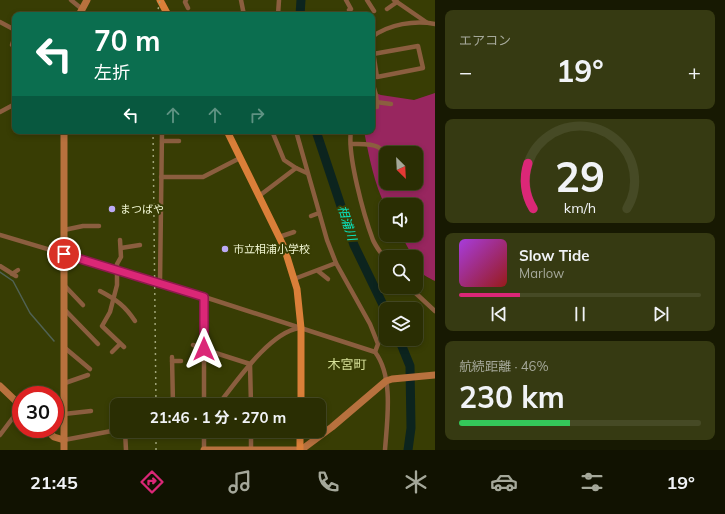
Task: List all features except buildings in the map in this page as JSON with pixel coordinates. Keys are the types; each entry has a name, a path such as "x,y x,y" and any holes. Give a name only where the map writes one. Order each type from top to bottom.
{"main road":[{"path":"162,1 167,12"},
{"path":"228,134 279,237 294,279 299,302 301,328 300,398"},
{"path":"300,438 301,450"}],"street":[{"path":"71,0 80,12 87,0"},
{"path":"186,0 185,2 188,8"},
{"path":"242,0 244,12"},
{"path":"278,12 279,0"},
{"path":"346,0 351,9 349,10"},
{"path":"367,0 374,11"},
{"path":"388,9 396,1 426,22"},
{"path":"0,22 12,28"},
{"path":"375,35 383,29 395,26 426,22 435,24"},
{"path":"375,54 418,46 423,68 375,79"},
{"path":"375,92 376,104 391,104"},
{"path":"0,112 12,106"},
{"path":"64,134 64,383 88,374"},
{"path":"160,283 162,134"},
{"path":"273,134 284,160 296,168 307,172"},
{"path":"297,134 319,213 336,263 370,324 378,344 375,352"},
{"path":"351,134 351,144 358,188 373,241 379,250"},
{"path":"162,141 179,141"},
{"path":"351,144 369,144 379,148"},
{"path":"161,177 204,177 240,158"},
{"path":"259,196 296,168"},
{"path":"311,216 319,213"},
{"path":"64,230 83,226 99,226"},
{"path":"279,237 294,232"},
{"path":"0,235 160,283 375,352 380,358 389,380 385,450"},
{"path":"112,352 122,345 102,326 110,312 117,285 117,264 121,257 120,240"},
{"path":"120,248 140,245"},
{"path":"294,279 336,263"},
{"path":"0,266 14,275 18,270"},
{"path":"318,271 328,278"},
{"path":"64,285 83,305"},
{"path":"100,291 113,298 128,310 134,321"},
{"path":"417,294 435,311"},
{"path":"204,297 204,398"},
{"path":"65,310 98,344"},
{"path":"223,398 263,348 292,329 301,328"},
{"path":"193,345 250,364"},
{"path":"65,348 90,369"},
{"path":"173,398 172,359 181,361"},
{"path":"250,364 251,398"},
{"path":"301,450 332,427 389,380 431,376"},
{"path":"0,386 12,397"},
{"path":"64,414 91,411"},
{"path":"0,435 12,418"},
{"path":"57,438 64,440 110,431"},
{"path":"125,438 126,450"},
{"path":"204,438 204,450 296,450"},
{"path":"251,438 251,450"},
{"path":"64,440 64,450"}],"shaded area":[{"path":"375,93 414,100 435,93 435,281 423,274 423,250 409,250 405,242 423,242 423,198 382,198 378,189 372,170 365,134 375,134"}],"waterway":[{"name":"相浦川","path":"300,12 301,0"},
{"name":"相浦川","path":"317,134 354,245 382,302"},
{"path":"0,272 13,281 30,313 54,341"},
{"name":"相浦川","path":"402,346 410,366 411,428 408,450"}],"railway":[{"path":"158,12 160,0"},
{"path":"153,134 156,398"},
{"path":"156,438 156,450"}],"place":[{"name":"まつばや","path":"112,209"},
{"name":"市立相浦小学校","path":"225,249"}],"district":[{"name":"木宮町","path":"347,364"}],"route":[{"path":"64,254 204,297 204,349"}]}
